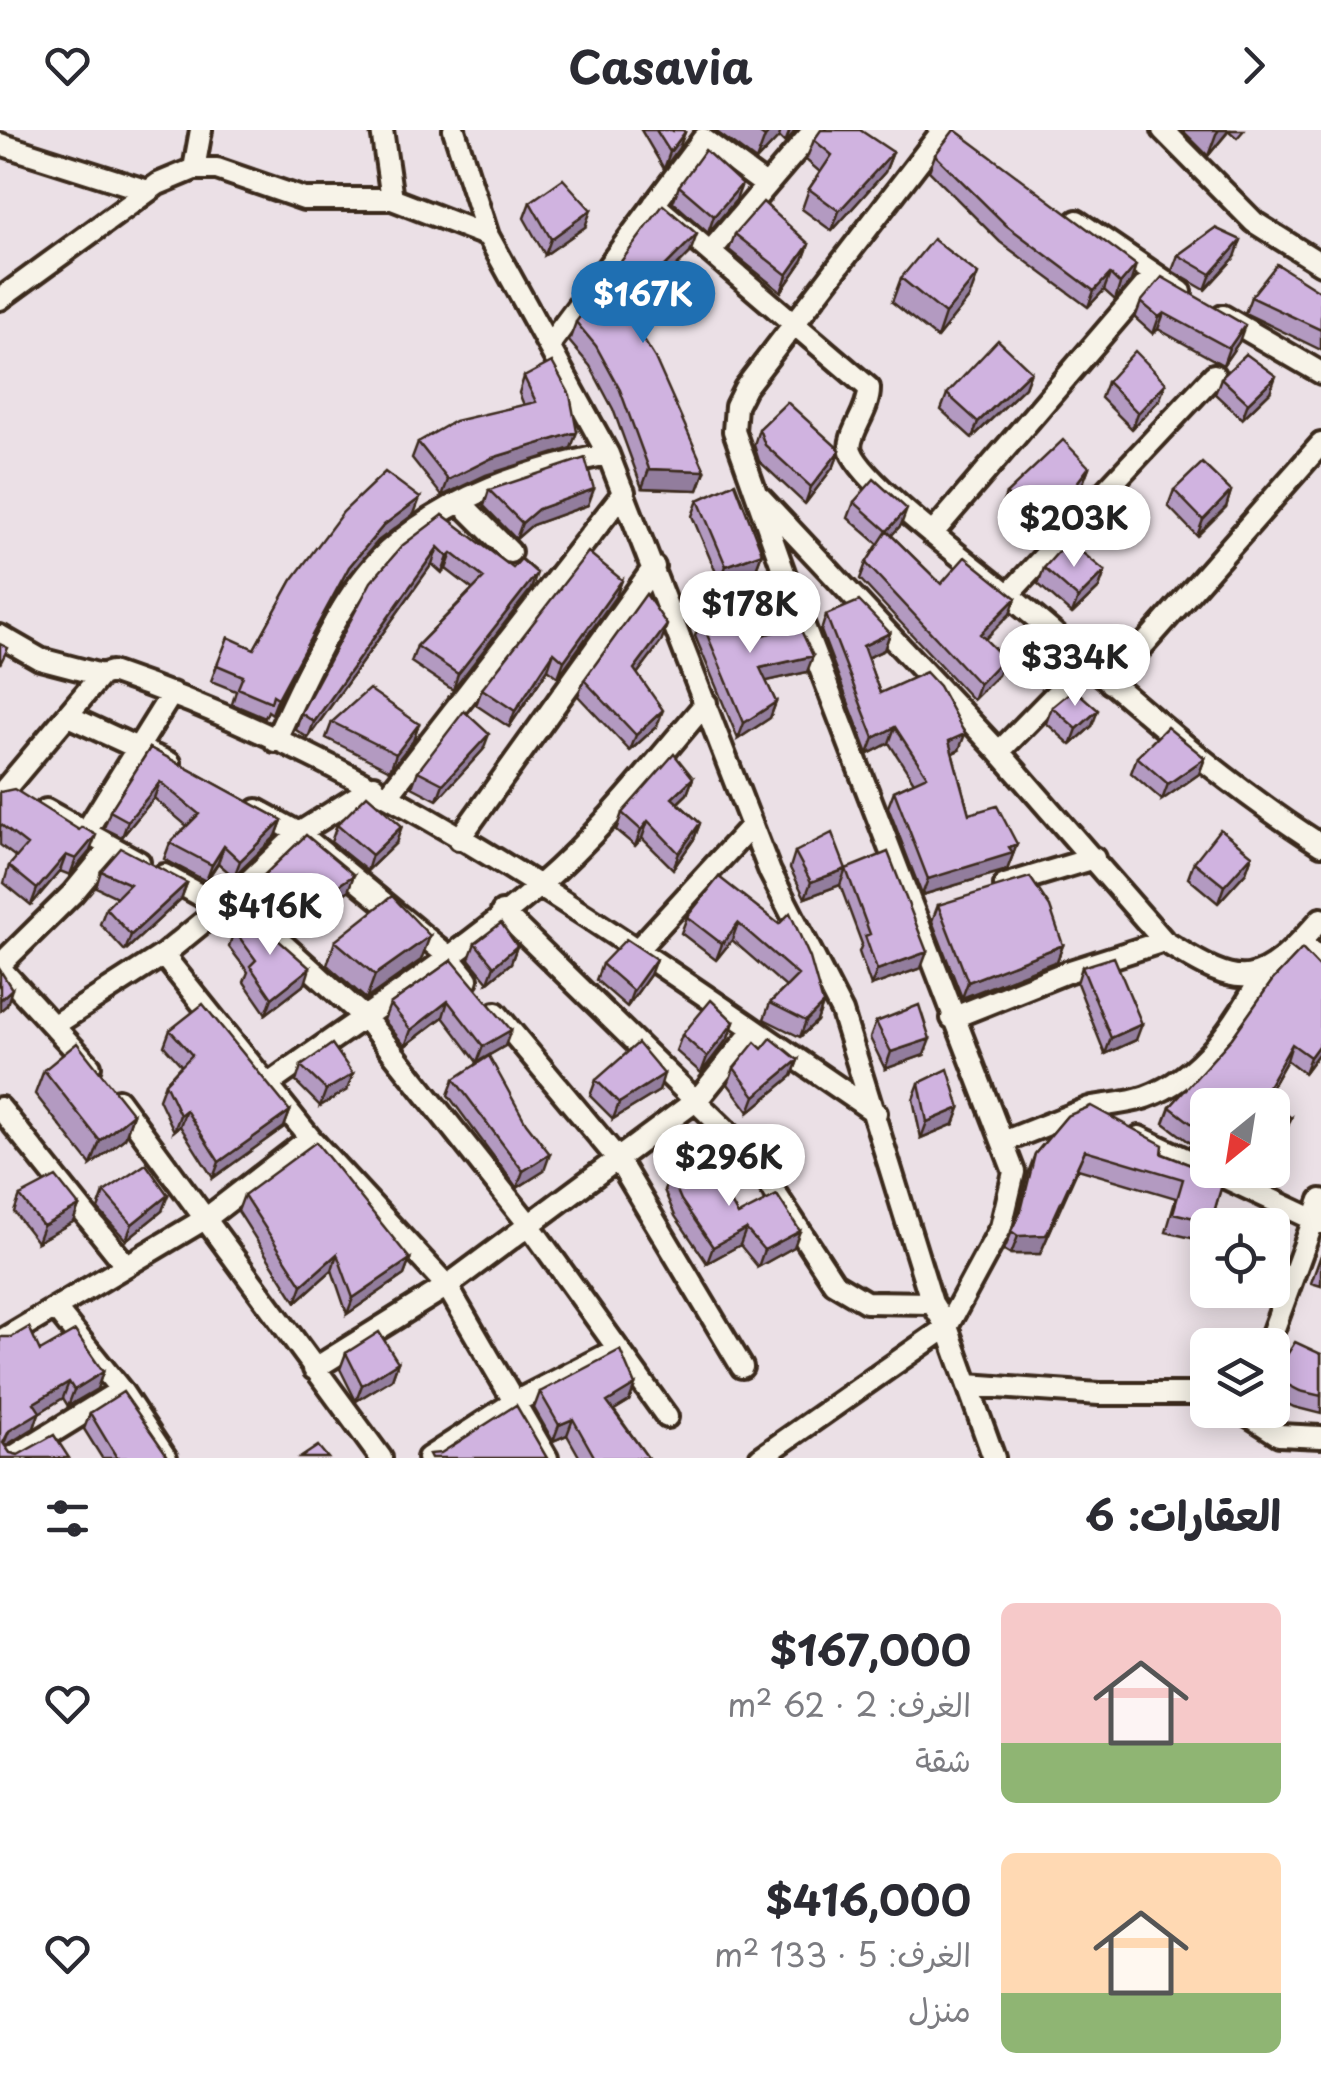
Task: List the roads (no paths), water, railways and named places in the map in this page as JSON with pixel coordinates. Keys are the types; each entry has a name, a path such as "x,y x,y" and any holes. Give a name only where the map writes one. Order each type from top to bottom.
{"street":[{"path":"194,169 201,130"},
{"path":"382,130 392,199"},
{"path":"454,130 488,236 608,454 770,872 842,1012 932,1303 947,1327 968,1385 987,1455"},
{"path":"710,252 764,184 814,130"},
{"path":"1163,130 1254,222 1321,264"},
{"path":"760,1458 947,1327 1001,1227 1011,1196 1014,1172 952,1018 923,910 734,431 736,406 795,325 953,134"},
{"path":"549,345 701,135 764,184"},
{"path":"0,144 148,191"},
{"path":"0,299 148,191 194,169 217,169 304,200 392,199 488,236"},
{"path":"654,204 868,388 870,404 850,438 851,450 862,467 932,534 1246,798 1321,845"},
{"path":"1059,208 1152,276 1321,373"},
{"path":"932,534 1152,276"},
{"path":"1008,594 1214,375"},
{"path":"1110,683 1321,444"},
{"path":"276,741 308,669 386,552 460,502 530,470 608,454"},
{"path":"56,1024 163,955 223,906 299,833 381,790 624,492"},
{"path":"755,492 999,752 1164,941 1208,970 1239,979 1264,974"},
{"path":"460,502 510,552"},
{"path":"458,839 654,567"},
{"path":"0,636 40,660 101,675 111,672 172,693 381,790 540,884 876,1113"},
{"path":"999,752 1087,662"},
{"path":"101,675 2,788 276,938 366,1019 527,1222 667,1416"},
{"path":"85,833 142,747 172,693"},
{"path":"269,1084 366,1019 540,884 622,801 706,703"},
{"path":"68,716 142,747 194,776"},
{"path":"229,795 299,833 448,956 617,1158 742,1367"},
{"path":"637,950 752,824"},
{"path":"110,847 73,892 0,966 56,1024 208,1217 314,1369 382,1458"},
{"path":"986,891 1094,858"},
{"path":"502,912 698,1100 777,1190 834,1284 866,1302 932,1303"},
{"path":"1003,1142 1092,1107 1147,1097 1201,1061 1235,1025 1264,974 1321,920"},
{"path":"952,1018 1068,972 1164,941"},
{"path":"1301,942 1321,961"},
{"path":"163,955 310,1138 446,1286 547,1458"},
{"path":"314,1369 446,1286 527,1222 698,1100 754,1030"},
{"path":"1092,1107 1161,1151 1317,1222"},
{"path":"0,1108 125,1264"},
{"path":"0,1341 208,1217 310,1138"},
{"path":"1275,1328 1317,1222 1321,1200"},
{"path":"55,1308 121,1390 166,1458"},
{"path":"428,1458 513,1402 618,1348"},
{"path":"968,1385 1099,1394 1190,1394"},
{"path":"11,1458 121,1390"},
{"path":"1268,1428 1279,1435 1321,1437"}]}
